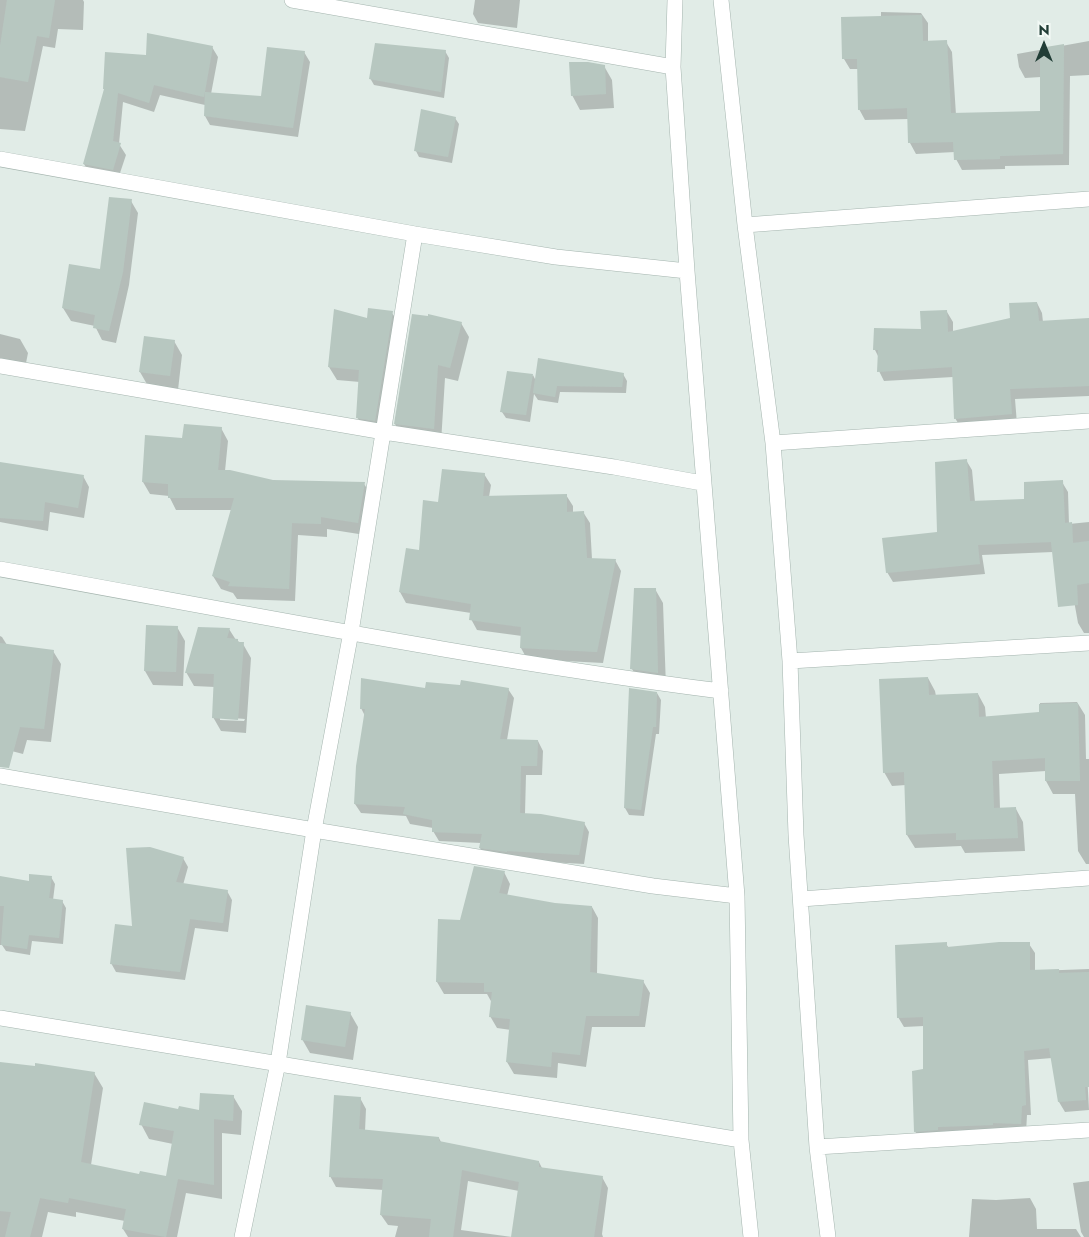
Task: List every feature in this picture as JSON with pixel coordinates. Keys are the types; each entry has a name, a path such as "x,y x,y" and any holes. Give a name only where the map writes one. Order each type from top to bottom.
{"street":[{"path":"292,0 674,67"},
{"path":"675,0 674,67 687,271 702,483 737,896 741,1140 751,1237"},
{"path":"721,0 745,225 773,443 790,661 796,835 802,899 817,1147 828,1237"},
{"path":"0,159 415,234 556,257 687,271"},
{"path":"745,225 1089,199"},
{"path":"242,1237 278,1063 314,830 351,632 415,234"},
{"path":"0,366 384,432 614,467 702,483"},
{"path":"773,443 1089,422"},
{"path":"0,569 612,677 721,691"},
{"path":"790,661 1089,643"},
{"path":"0,776 653,886 737,896"},
{"path":"802,899 1089,878"},
{"path":"0,1018 741,1140"},
{"path":"817,1147 1089,1130"}],"building":[{"path":"7,0 55,0 49,38 37,36 28,82 0,77 0,46"},
{"path":"922,15 923,41 947,40 951,113 1040,111 1040,48 1064,44 1063,154 1000,156 1000,159 954,160 953,142 908,143 907,108 858,110 857,59 842,59 841,17"},
{"path":"147,33 213,46 204,97 154,85 149,103 118,93 113,141 121,143 113,170 83,164 104,89 105,52 146,55"},
{"path":"375,43 446,50 441,92 369,79"},
{"path":"267,47 305,51 293,128 204,116 205,92 261,96"},
{"path":"569,62 588,62 605,65 606,94 571,96"},
{"path":"421,109 456,117 448,157 414,151"},
{"path":"109,197 132,199 123,272 109,331 93,328 95,315 62,308 69,264 100,269"},
{"path":"1037,302 1039,321 1089,318 1089,386 1010,389 1012,414 954,419 952,367 877,372 878,350 873,350 874,328 921,329 920,311 947,310 948,332 1010,318 1009,303"},
{"path":"368,308 393,311 375,421 356,418 359,370 328,367 334,309 367,318"},
{"path":"412,314 428,316 428,314 462,322 450,368 438,365 434,429 394,424"},
{"path":"144,336 175,340 170,376 139,372"},
{"path":"538,358 624,373 622,387 557,386 555,397 533,393"},
{"path":"507,371 533,374 526,415 500,412"},
{"path":"184,424 222,427 218,470 230,470 273,480 365,482 358,523 321,517 321,524 292,523 289,589 228,586 230,582 212,576 234,498 168,498 168,484 142,482 145,435 182,438"},
{"path":"967,459 970,501 1024,499 1024,482 1063,480 1065,523 1072,522 1073,543 1089,541 1089,583 1077,585 1078,605 1058,607 1051,542 978,545 980,564 886,573 882,538 937,532 935,462"},
{"path":"0,462 84,475 78,508 45,502 43,521 0,518"},
{"path":"442,469 485,473 483,496 567,494 567,512 584,511 587,558 616,559 597,652 520,648 521,627 469,620 471,604 399,592 406,548 419,550 423,500 438,502"},
{"path":"634,588 656,588 658,673 630,669"},
{"path":"146,625 178,626 176,672 144,671"},
{"path":"198,627 230,628 227,638 238,639 238,642 244,642 238,720 212,718 214,674 185,673"},
{"path":"0,643 54,650 44,729 20,727 9,768 0,767"},
{"path":"928,677 929,695 978,693 979,717 1039,712 1039,704 1078,703 1080,781 1045,781 1045,758 992,761 994,808 1016,807 1018,838 956,840 956,833 906,835 904,772 883,773 879,679"},
{"path":"361,678 425,688 426,682 460,685 461,680 509,688 500,739 538,740 537,766 521,766 520,813 541,814 585,822 579,855 507,852 479,848 482,834 432,832 432,820 403,814 405,807 354,804 356,766 365,709 360,709"},
{"path":"629,688 657,692 656,727 653,727 641,810 624,808"},
{"path":"150,847 184,857 176,882 228,890 223,923 190,919 180,972 110,964 115,924 132,926 126,848"},
{"path":"474,866 505,871 499,893 555,903 592,906 590,972 644,980 639,1016 586,1016 580,1055 552,1052 551,1067 506,1062 510,1019 489,1017 492,992 484,992 484,983 436,982 438,919 460,920"},
{"path":"29,874 52,876 49,898 63,900 59,938 29,935 27,949 1,945 4,906 0,906 0,876 29,881"},
{"path":"947,942 947,947 999,942 1030,942 1030,970 1059,969 1059,973 1089,972 1089,1087 1085,1087 1086,1100 1058,1102 1049,1048 1024,1051 1026,1105 1022,1106 1021,1124 993,1123 993,1125 938,1127 938,1130 914,1132 912,1071 923,1069 923,1017 897,1018 895,945"},
{"path":"306,1005 351,1012 345,1047 301,1040"},
{"path":"0,1062 35,1066 35,1063 95,1072 81,1162 139,1174 140,1171 166,1176 174,1131 139,1125 144,1102 178,1109 179,1106 199,1110 200,1093 234,1095 233,1121 214,1119 214,1185 178,1179 166,1237 122,1229 126,1209 69,1198 68,1203 40,1198 30,1237 5,1237 11,1212 0,1211"},
{"path":"334,1095 361,1097 359,1129 439,1137 439,1141 539,1161 539,1167 603,1176 594,1237 511,1237 519,1182 462,1170 453,1237 429,1237 431,1219 380,1215 383,1179 329,1177"}]}
